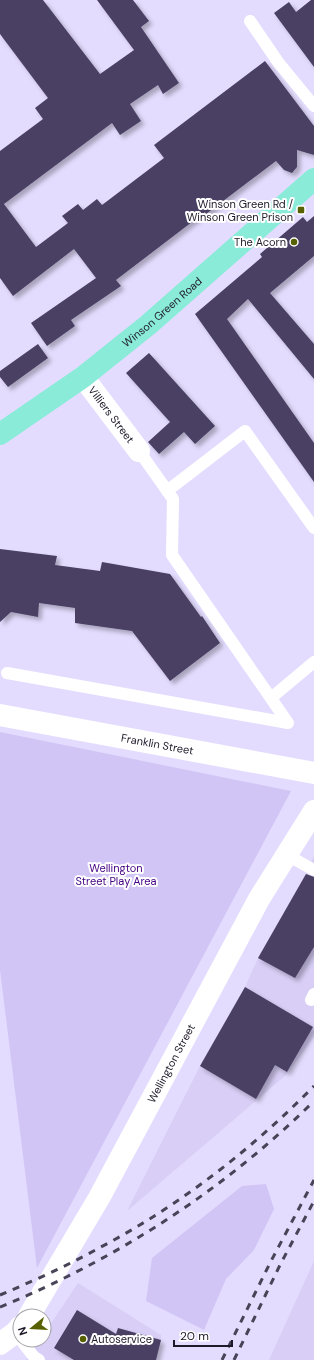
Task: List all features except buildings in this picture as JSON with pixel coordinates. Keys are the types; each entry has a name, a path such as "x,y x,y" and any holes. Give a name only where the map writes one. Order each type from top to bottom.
{"main road":[{"name":"Winson Green Road","path":"0,434 82,377 148,325 314,179"}],"street":[{"name":"Villiers Street","path":"82,377 139,451"},
{"name":"Franklin Street","path":"0,715 314,773"},
{"name":"Wellington Street","path":"33,1308 99,1198 259,900 314,811"}],"lane":[{"path":"250,21 278,62 314,106"},
{"path":"167,491 245,431 314,528"},
{"path":"7,673 288,723 172,554 173,499 139,451"},
{"path":"270,698 314,662"},
{"path":"287,855 314,870"},
{"path":"28,1348 36,1359"}],"shaded area":[{"path":"314,856 314,1037 286,1075 127,1211 200,1066 245,987 258,958 305,875"},
{"path":"314,1261 314,1360 269,1360"},
{"path":"78,1283 161,1335 156,1360 26,1360 34,1348 52,1348 52,1322"}],"green space":[{"name":"Wellington Street Play Area","path":"0,732 291,791 37,1268 0,970"},
{"path":"266,1184 274,1209 254,1250 226,1279 204,1330 146,1301 152,1258 242,1186"}],"railway":[{"path":"0,1295 75,1261 129,1232 186,1195 265,1132 314,1086"},
{"path":"0,1307 86,1267 167,1219 206,1193 243,1164 314,1101"},
{"path":"222,1360 270,1263 314,1180"},
{"path":"234,1360 280,1265 314,1201"}],"place":[{"name":"Winson Green Rd / Winson Green Prison","path":"301,210"},
{"name":"The Acorn","path":"294,242"},
{"name":"Autoservice","path":"83,1339"}]}
